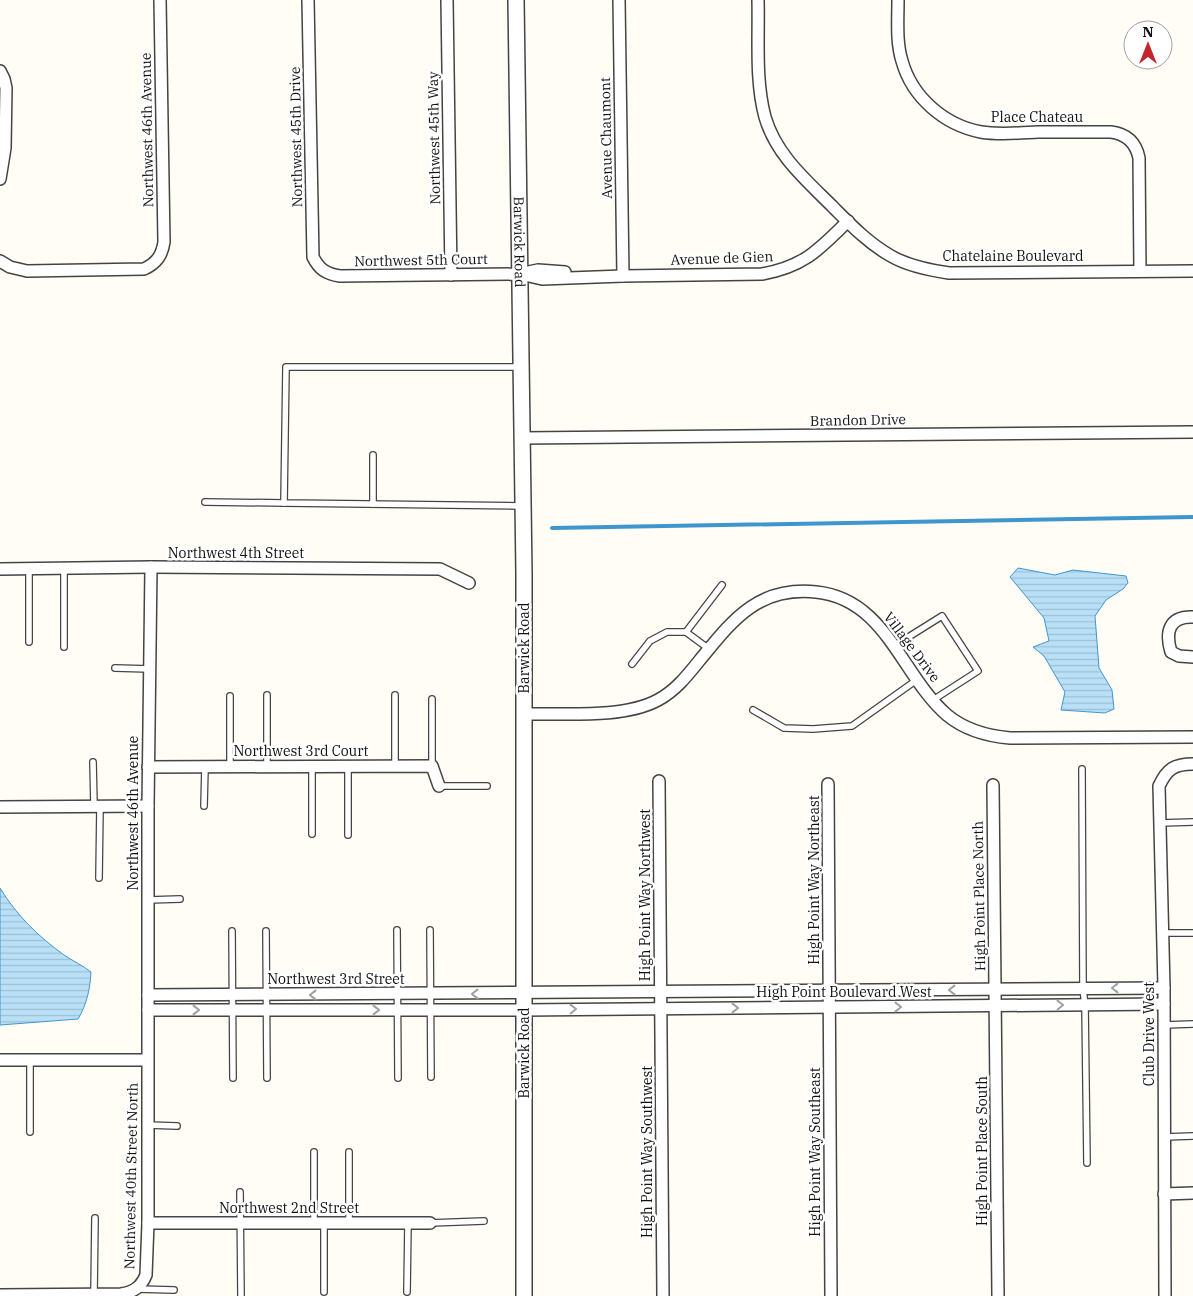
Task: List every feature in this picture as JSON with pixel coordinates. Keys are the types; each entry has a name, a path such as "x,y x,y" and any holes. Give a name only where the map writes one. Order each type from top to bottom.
{"street":[{"name":"Northwest 46th Avenue","path":"0,261 10,267 27,271 144,269 152,265 163,251 160,0"},
{"name":"Northwest 45th Drive","path":"308,0 313,257 323,271"},
{"name":"Northwest 45th Way","path":"447,0 450,275"},
{"name":"Barwick Road","path":"516,0 523,506 524,1296"},
{"name":"Avenue Chaumont","path":"619,0 623,276"},
{"name":"Chatelaine Boulevard","path":"758,0 761,100 766,119 778,146 795,169 848,221 876,247 892,257 910,265 948,272 1193,271"},
{"name":"Place Chateau","path":"898,0 899,44 902,61 916,91 940,115 964,127 980,132 1111,132 1120,133 1133,142 1139,158 1140,271"},
{"path":"0,71 6,88 5,148 0,179"},
{"name":"Avenue de Gien","path":"520,274 538,270 560,271 580,277 762,274 779,271 809,257 848,221"},
{"name":"Northwest 5th Court","path":"323,271 331,275 340,276 520,274"},
{"name":"Brandon Drive","path":"522,438 1193,432"},
{"name":"Northwest 46th Avenue","path":"147,1060 151,567"},
{"name":"Northwest 4th Street","path":"0,568 440,569 469,583"},
{"name":"Village Drive","path":"524,714 610,713 627,712 644,707 659,700 685,679 738,616 751,606 766,598 800,591 829,594 852,604 866,613 879,625 933,700 948,715 962,725 977,732 993,737 1010,738 1193,737"},
{"path":"1193,617 1183,617 1174,622 1168,630 1171,652 1179,656 1193,657"},
{"name":"Club Drive West","path":"1165,1296 1164,988 1159,786 1165,773 1181,764 1193,764"},
{"path":"432,766 439,786"},
{"name":"Northwest 3rd Court","path":"148,767 432,766"},
{"name":"High Point Way Northwest","path":"659,781 660,1008"},
{"name":"High Point Way Northeast","path":"828,784 830,1007"},
{"name":"High Point Place North","path":"993,785 996,1006"},
{"path":"0,807 148,806"},
{"name":"High Point Boulevard West","path":"524,994 1164,988"},
{"name":"Northwest 3rd Street","path":"148,995 524,994"},
{"name":"High Point Boulevard West","path":"524,1010 1164,1004"},
{"name":"High Point Place South","path":"996,1006 998,1296"},
{"name":"High Point Way Southeast","path":"830,1007 831,1296"},
{"name":"High Point Way Southwest","path":"660,1008 663,1296"},
{"path":"148,1010 524,1010"},
{"path":"0,1060 147,1060"},
{"name":"Northwest 40th Street North","path":"137,1289 146,1275 148,1223 147,1060"},
{"path":"1164,1194 1193,1194"},
{"name":"Northwest 2nd Street","path":"148,1223 430,1223"},
{"path":"0,1295 121,1294 137,1289"}],"lane":[{"path":"284,503 286,366 521,367"},
{"path":"373,455 373,504"},
{"path":"204,502 523,506"},
{"path":"29,568 29,642"},
{"path":"64,568 64,647"},
{"path":"686,632 722,584"},
{"path":"894,646 942,616 978,671 933,700"},
{"path":"632,664 650,641 667,632 686,632 709,649"},
{"path":"115,668 150,669"},
{"path":"753,710 784,728 813,729 852,726 918,679"},
{"path":"267,695 267,766"},
{"path":"395,766 396,695"},
{"path":"230,696 230,766"},
{"path":"432,699 432,766"},
{"path":"93,762 97,806 99,878"},
{"path":"312,766 312,834"},
{"path":"348,766 348,835"},
{"path":"204,806 205,767"},
{"path":"1082,769 1083,989 1085,1005 1087,1163"},
{"path":"439,786 487,786"},
{"path":"1160,823 1193,822"},
{"path":"148,900 180,898"},
{"path":"397,930 398,1078"},
{"path":"430,930 431,1078"},
{"path":"232,931 233,1078"},
{"path":"266,931 267,1078"},
{"path":"1162,933 1193,933"},
{"path":"1164,1024 1193,1024"},
{"path":"30,1060 30,1132"},
{"path":"147,1125 177,1126"},
{"path":"1164,1137 1193,1136"},
{"path":"314,1152 324,1292"},
{"path":"349,1152 349,1223"},
{"path":"240,1192 241,1295"},
{"path":"94,1294 95,1218"},
{"path":"430,1223 484,1221"},
{"path":"407,1292 408,1223"},
{"path":"137,1289 174,1290"}],"water":[{"path":"1018,568 1055,575 1073,570 1126,576 1128,583 1123,589 1106,600 1095,616 1099,668 1112,690 1114,709 1105,713 1061,710 1065,692 1044,656 1033,647 1049,641 1044,618 1010,577"},
{"path":"0,888 14,908 37,933 64,955 91,972 88,996 78,1019 0,1025"}],"waterway":[{"path":"552,528 1193,517"}]}
